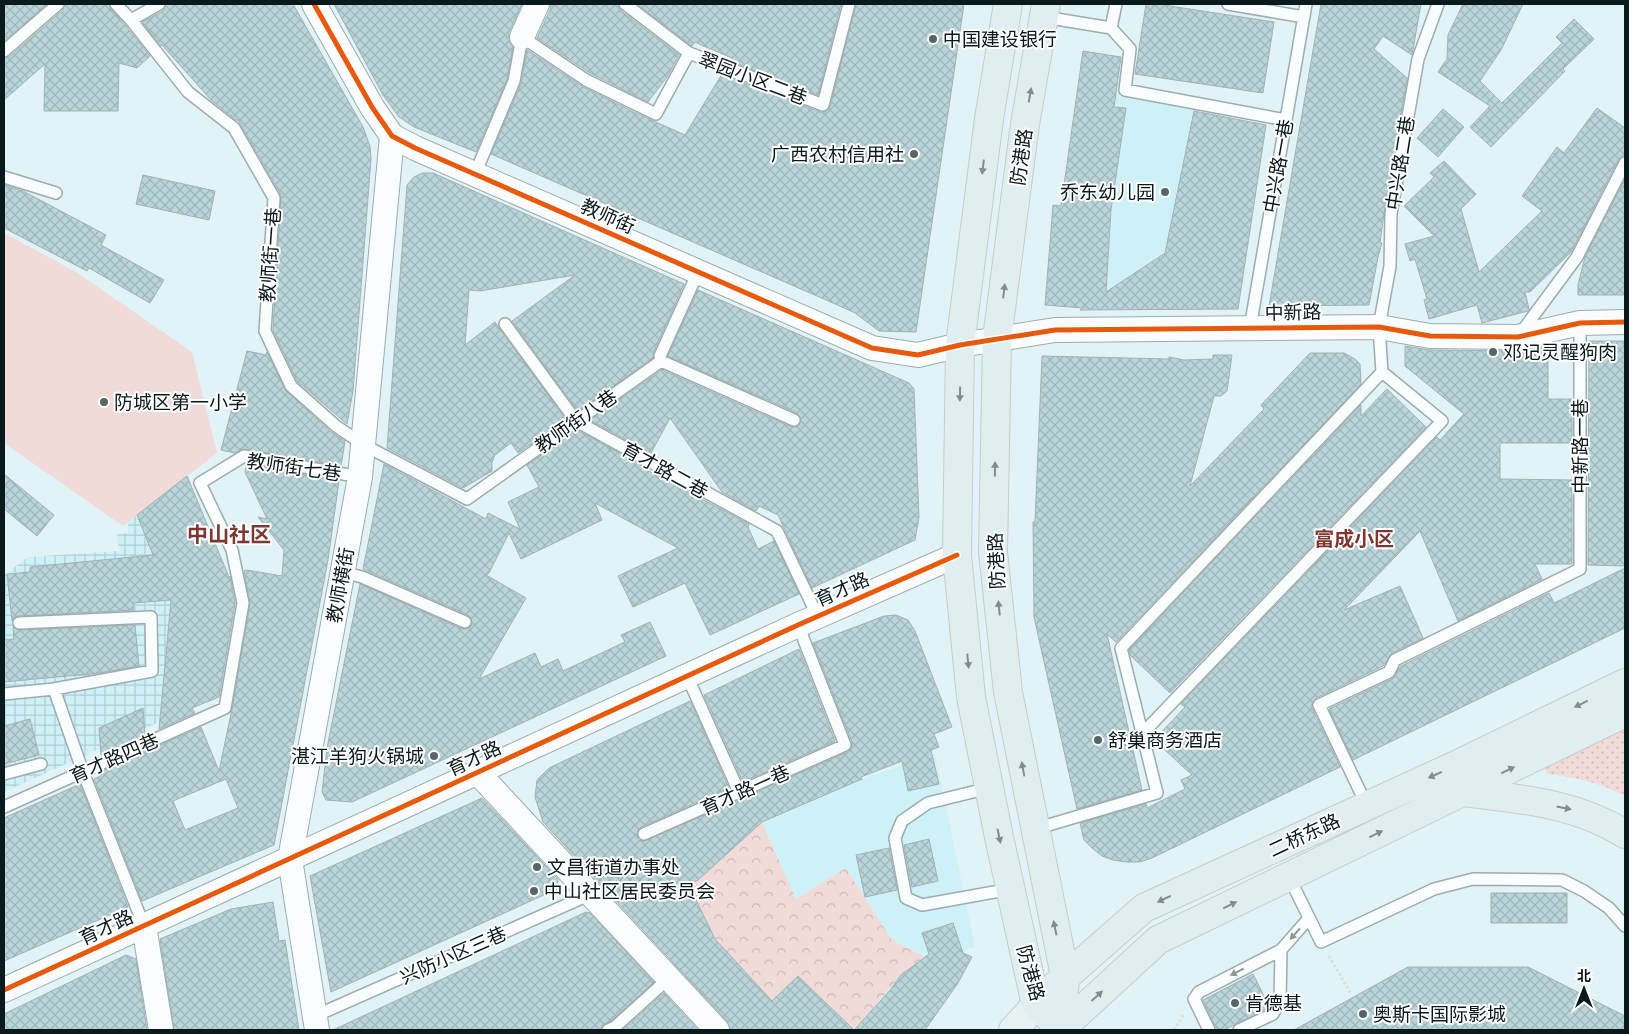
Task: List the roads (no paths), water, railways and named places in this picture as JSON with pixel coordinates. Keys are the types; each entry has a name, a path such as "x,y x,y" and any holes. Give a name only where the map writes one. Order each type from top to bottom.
{"highway":[{"name":"防港路","path":"1008,4 989,119 960,345 957,555 971,697 1036,1005 1060,1029"},
{"name":"防港路","path":"1045,10 1025,124 997,339 993,552 1008,692 1065,976 1060,1029"},
{"name":"二桥东路","path":"1036,1005 1065,976 1144,908 1454,766 1625,683"},
{"name":"二桥东路","path":"1060,1029 1158,940 1625,713"},
{"path":"1464,792 1527,800 1574,810 1625,834"}],"main road":[{"name":"二桥东路","path":"1013,1030 1036,1005"}],"street":[{"name":"教师街","path":"314,4 372,106 392,136 415,148 872,348 918,355 960,345"},
{"path":"522,37 537,4"},
{"name":"教师横街","path":"316,1023 290,859 360,477 392,136"},
{"name":"中新路","path":"960,345 1055,330 1379,326 1430,336 1518,337 1580,323 1625,322"},
{"name":"育才路","path":"4,990 687,676 957,555"},
{"path":"478,773 716,1030"},
{"path":"144,926 162,1030"},
{"path":"1000,1030 1036,1005"}],"lane":[{"path":"4,51 58,4"},
{"path":"132,20 160,4"},
{"name":"翠园小区二巷","path":"625,4 689,53 823,106 849,4"},
{"path":"1111,28 1116,4"},
{"path":"1228,4 1304,17"},
{"name":"中兴路一巷","path":"1250,328 1306,4"},
{"name":"中兴路二巷","path":"1382,372 1379,326 1390,266 1391,214 1418,59 1438,4"},
{"name":"教师街一巷","path":"120,6 188,92 234,128 274,198 264,331 291,386 336,426 364,445"},
{"path":"1045,10 1111,28 1130,49 1125,90 1286,120"},
{"path":"475,174 514,81 522,37 586,80 656,114 689,53"},
{"path":"1518,337 1577,258 1625,163"},
{"path":"4,177 56,193"},
{"path":"698,272 660,356 661,361 794,420"},
{"name":"中新路一巷","path":"1367,806 1319,705 1389,672 1395,660 1580,569 1580,323"},
{"name":"育才路二巷","path":"505,324 576,421 777,531 808,621 846,745"},
{"name":"教师街八巷","path":"364,445 467,498 661,361"},
{"path":"1035,829 1157,793 1120,648 1382,372 1442,421 1142,734"},
{"name":"教师街七巷","path":"225,708 243,603 232,550 200,483 244,456 360,477"},
{"path":"342,572 362,578 465,622"},
{"path":"4,694 54,689 152,671 150,616 19,623"},
{"path":"687,676 739,792"},
{"path":"54,689 83,772 144,926"},
{"name":"育才路四巷","path":"4,807 225,708"},
{"name":"育才路一巷","path":"644,834 846,745"},
{"path":"4,774 41,764"},
{"path":"989,788 928,803 902,820 895,838 906,898 922,905 1011,889"},
{"path":"1289,877 1321,942 1434,889 1473,879 1562,880 1584,891 1609,908 1625,926"},
{"name":"兴防小区三巷","path":"316,1023 591,894"},
{"path":"1209,1030 1194,999 1199,992 1281,950 1309,918"},
{"path":"1239,1030 1273,1014 1280,1001 1281,950"},
{"path":"608,1030 615,1027 669,978"}],"place":[{"name":"中国建设银行","path":"933,39"},
{"name":"广西农村信用社","path":"914,154"},
{"name":"乔东幼儿园","path":"1165,192"},
{"name":"邓记灵醒狗肉","path":"1493,352"},
{"name":"防城区第一小学","path":"104,402"},
{"name":"舒巢商务酒店","path":"1098,740"},
{"name":"湛江羊狗火锅城","path":"434,756"},
{"name":"文昌街道办事处","path":"537,867"},
{"name":"中山社区居民委员会","path":"534,891"},
{"name":"肯德基","path":"1235,1003"},
{"name":"奥斯卡国际影城","path":"1363,1014"}],"district":[{"name":"中山社区","path":"229,535"},
{"name":"富成小区","path":"1354,539"}]}
